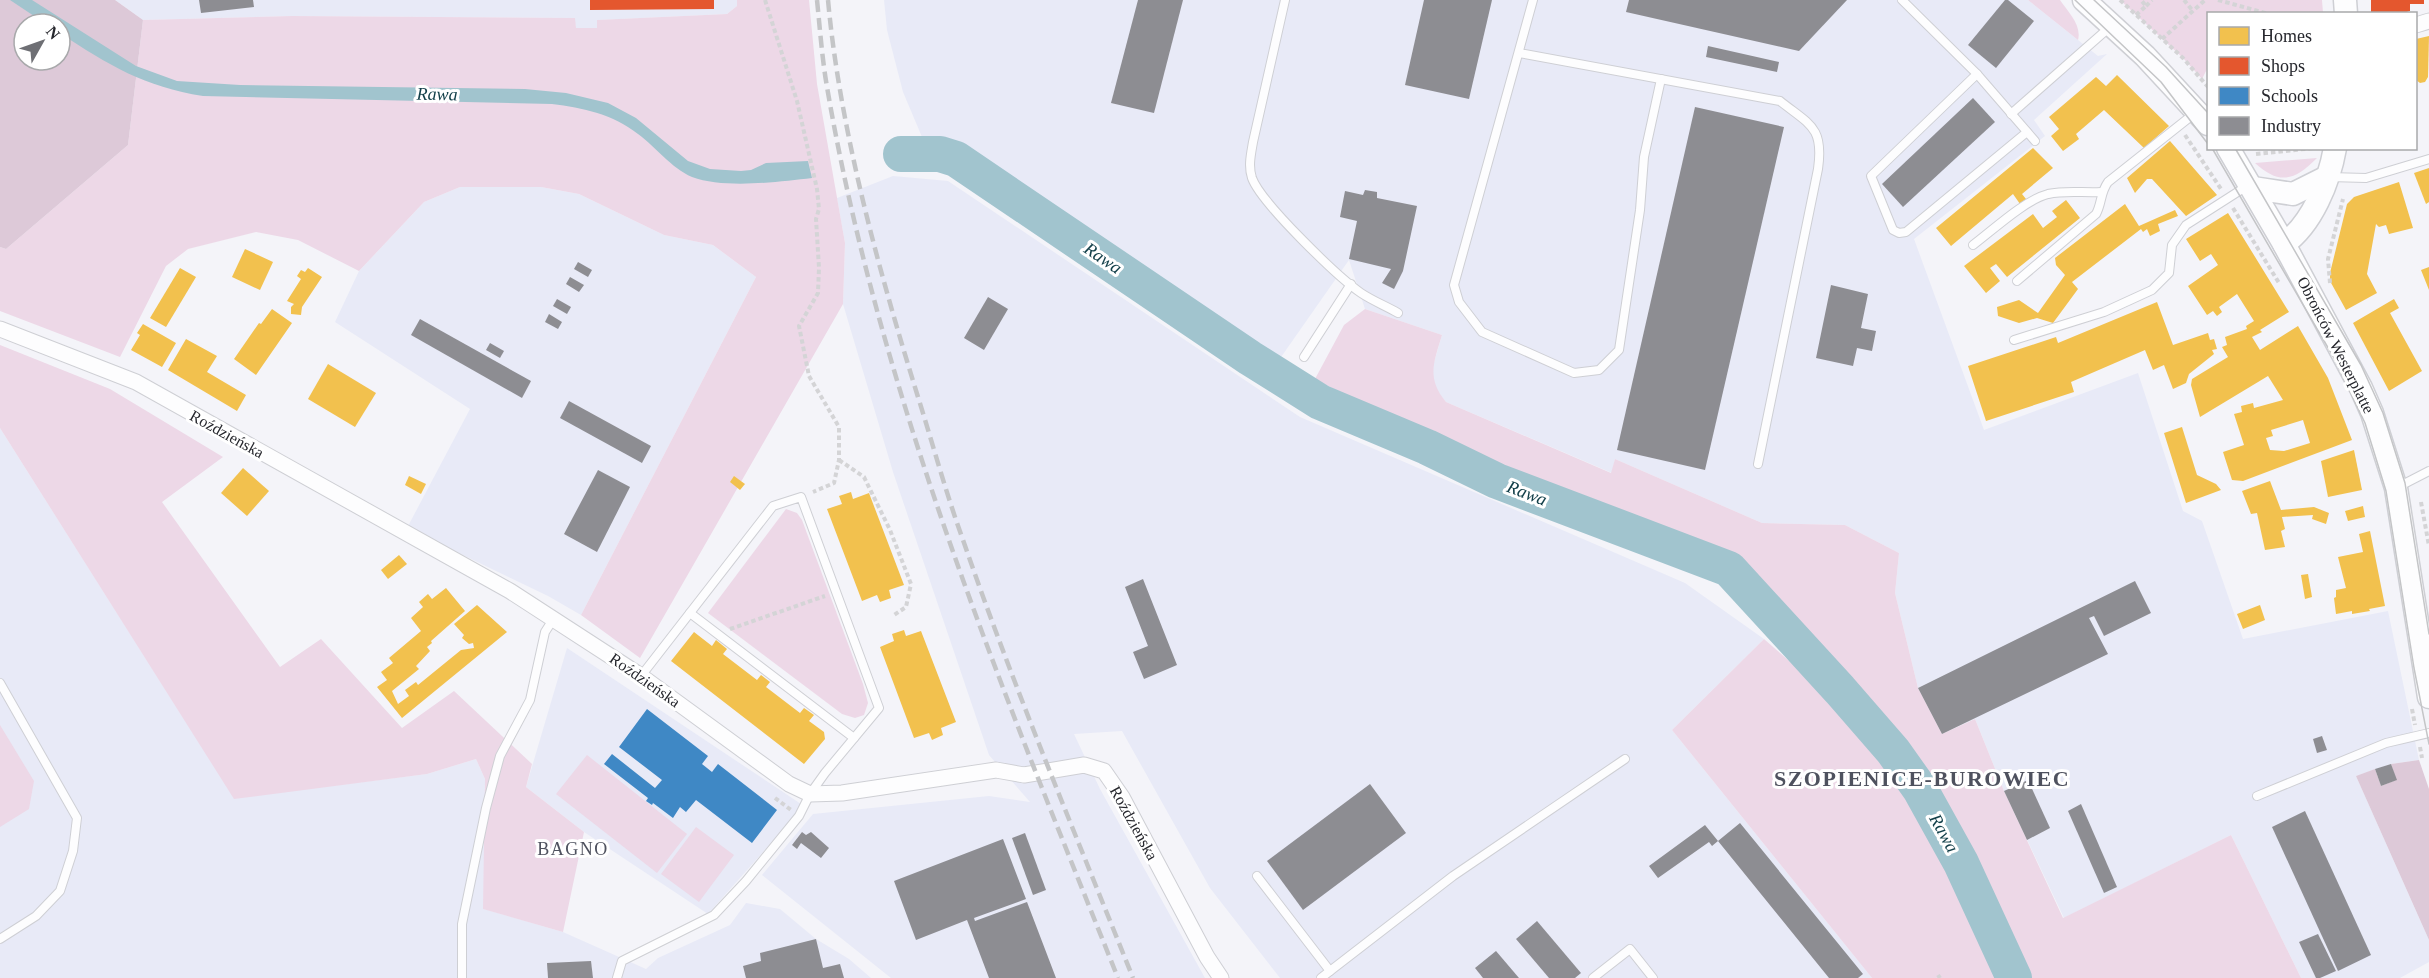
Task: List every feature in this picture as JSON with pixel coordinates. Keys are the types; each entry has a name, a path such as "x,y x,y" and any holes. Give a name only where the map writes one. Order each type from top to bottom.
{"street":[{"path":"2084,0 2112,25 2203,117"},
{"name":"Obrońców Westerplatte","path":"2229,150 2252,186 2361,388 2383,442 2396,488 2420,700"},
{"path":"2284,244 2294,236 2311,214 2327,177 2334,150"},
{"path":"2252,186 2293,194 2327,177"},
{"name":"Roździeńska","path":"0,329 135,382 510,591 641,676 789,784 810,794 842,793 996,770 1024,776 1084,765 1104,771 1122,797 1207,957 1221,978"}],"lane":[{"path":"1285,0 1253,142 1250,162 1253,180 1272,209 1351,284 1361,293 1398,313"},
{"path":"1533,0 1454,285 1459,302 1482,332 1574,373 1599,370 1619,350 1640,210 1644,157 1661,79"},
{"path":"1902,0 1977,74 2035,141"},
{"path":"2011,114 2112,25"},
{"path":"1519,53 1780,101 1811,125 1818,134 1821,147 1818,169 1758,464"},
{"path":"1977,74 1871,176 1893,231 1906,232 2027,132"},
{"path":"2017,280 2097,214 2101,192 2108,182 2179,126 2203,117"},
{"path":"2327,177 2366,178 2429,159"},
{"path":"2014,340 2104,312 2152,290 2169,273 2172,245 2186,225 2252,186"},
{"path":"1973,245 2030,203 2046,195 2072,190 2101,192"},
{"path":"1304,357 1351,284"},
{"path":"2396,488 2429,471"},
{"path":"617,978 622,961 714,915 746,881 799,816 810,794 825,773 879,708 801,497 773,506 641,676"},
{"path":"690,613 854,738"},
{"path":"462,978 462,924 486,808 500,756 530,700 545,632 554,618"},
{"path":"0,682 77,818 73,851 60,891 36,916 0,939"},
{"path":"2257,796 2386,743 2429,733"},
{"path":"1321,978 1453,876 1625,759"},
{"path":"1257,876 1330,971"},
{"path":"1593,978 1630,949 1653,978"}],"path":[{"path":"765,0 797,101 817,189 819,209 816,219 818,293 799,326 809,376 839,427 839,460 834,483 801,497"},
{"path":"2120,0 2183,58 2207,86"},
{"path":"2141,0 2146,6"},
{"path":"2136,15 2152,0"},
{"path":"2184,0 2192,10"},
{"path":"2162,39 2205,0"},
{"path":"2218,0 2262,12"},
{"path":"2179,126 2280,286"},
{"path":"2253,150 2256,156 2300,150"},
{"path":"839,460 864,477 890,530 911,584 906,607 894,615"},
{"path":"728,630 827,595"},
{"path":"2420,700 2417,736 2422,758"},
{"path":"772,795 799,816"}],"shaded area":[{"path":"0,0 115,0 143,20 128,145 6,249 0,247"},
{"path":"115,0 737,0 737,6 727,14 598,20 597,28 576,28 574,18 292,16 143,20"},
{"path":"737,0 809,0 817,84 845,243 843,304 640,658 581,615 756,277 713,245 664,235 579,194 541,187 460,187 424,202 359,271 298,240 256,232 188,249 166,266 120,357 0,311 0,247 6,249 128,145 143,20 292,16 575,18 576,28 597,28 597,20 727,14 737,6"},
{"path":"884,0 2028,0 2098,56 2107,54 2034,120 2045,136 1914,239 1984,430 2138,373 2183,511 2202,521 2243,639 2388,611 2419,760 2391,764 2356,776 2429,940 2429,962 2400,978 2301,978 2231,835 2064,918 2004,791 1975,719 1942,734 1918,688 1895,593 1899,553 1845,525 1762,523 1615,459 1612,473 1446,402 1435,390 1432,369 1442,335 1365,309 1349,260 1279,360 1108,251 960,146 922,137 903,92 887,30"},
{"path":"2028,0 2060,0 2076,24 2078,40"},
{"path":"2120,0 2322,0 2323,12 2207,12 2207,69 2202,79 2183,58"},
{"path":"2317,158 2302,171 2287,177 2272,175 2255,163"},
{"path":"893,176 948,181 1300,417 1685,583 1764,639 1672,730 1872,978 1280,978 1210,888 1122,731 1074,734 1100,789 1205,978 891,978 762,875 813,814 989,796 1030,802 989,755 893,472 843,304 845,243 837,198"},
{"path":"460,187 541,187 579,194 664,235 713,245 756,277 581,615 548,596 407,528 470,409 335,322 359,271 424,202"},
{"path":"1365,309 1442,335 1434,362 1434,377 1446,402 1611,473 1615,459 1762,523 1845,525 1899,553 1895,593 1918,688 1942,734 1975,719 2004,791 2063,918 2231,835 2301,978 2028,978 1935,780 1912,750 1736,562 1507,473 1405,427 1315,379 1344,325"},
{"path":"0,345 110,389 223,457 162,502 280,667 321,639 402,728 454,691 532,764 526,787 584,832 563,932 483,909 485,779 476,759 427,774 234,799 0,428"},
{"path":"0,428 234,798 427,774 476,759 485,779 484,909 563,932 646,969 658,958 730,925 746,903 780,909 816,939 849,959 871,978 0,978"},
{"path":"786,509 797,513 802,520 863,684 868,703 864,715 855,718 842,714 708,613"},
{"path":"1764,639 1829,696 1900,779 1931,832 1997,978 1872,978 1672,730"},
{"path":"567,648 804,806 708,914 584,832 526,787"},
{"path":"0,725 34,781 29,809 0,827"},
{"path":"587,755 687,834 657,873 556,794"},
{"path":"2419,760 2429,789 2429,940 2356,776 2375,769 2381,786 2396,780 2391,764"},
{"path":"696,827 734,855 699,902 661,874"}],"water":[{"path":"10,0 32,0 51,12 28,12"},
{"path":"72,25 136,66 177,81 240,85 525,89 566,93 608,103 636,118 688,161 710,169 741,171 751,170 766,163 808,161 812,178 735,184 705,181 684,173 645,139 618,121 586,110 552,104 203,96 145,81 94,55 72,41"}],"building: Homes":[{"path":"2429,36 2428,77 2425,82 2420,83 2417,81 2417,39"},
{"path":"2117,75 2169,126 2144,148 2104,110 2076,134 2079,139 2063,151 2051,136 2059,129 2049,117 2096,77 2106,86"},
{"path":"2170,141 2217,195 2186,216 2152,179 2147,179 2135,193 2127,178"},
{"path":"2033,148 2053,168 2022,194 2026,199 2020,204 2013,194 1951,246 1936,228"},
{"path":"2429,168 2429,202 2426,204 2414,173"},
{"path":"2399,182 2413,228 2389,234 2386,225 2379,227 2376,224 2367,274 2377,293 2346,310 2330,281 2330,273 2347,204 2354,197"},
{"path":"2066,200 2080,218 2007,277 1996,264 1990,268 2000,281 1986,293 1964,266 2033,214 2043,228 2057,217 2052,211"},
{"path":"2125,204 2139,226 2175,210 2178,216 2158,224 2160,231 2150,236 2147,229 2143,232 2141,229 2072,282 2078,289 2053,323 2037,318 2019,323 1998,316 1997,307 2019,300 2038,313 2065,275 2056,265 2055,258"},
{"path":"2228,213 2289,312 2252,337 2260,350 2298,326 2328,378 2352,440 2243,481 2232,480 2223,452 2244,445 2234,414 2242,412 2241,406 2253,403 2254,408 2283,400 2268,376 2200,417 2191,385 2192,379 2228,357 2222,347 2227,345 2225,337 2247,329 2246,326 2254,321 2237,294 2219,307 2222,312 2217,316 2213,311 2207,315 2188,286 2218,265 2211,254 2200,261 2186,239","holes":["2303,420 2310,443 2284,451 2270,450 2266,438 2273,436 2271,430"]},
{"path":"245,249 273,262 260,290 232,277"},
{"path":"2429,267 2429,290 2421,270"},
{"path":"180,268 196,277 166,327 150,318"},
{"path":"308,268 322,277 302,307 301,315 291,314 291,307 294,304 287,301 301,279 297,276 301,270 305,272"},
{"path":"2394,299 2399,308 2390,313 2422,371 2389,391 2353,323"},
{"path":"2157,302 2173,345 2208,333 2210,340 2214,339 2217,349 2212,350 2214,354 2189,374 2186,383 2173,389 2164,365 2153,370 2145,350 2071,382 2074,392 1986,421 1968,366 2056,337 2058,343"},
{"path":"272,309 292,323 256,375 234,359 259,323 261,324"},
{"path":"143,324 176,343 162,367 131,350 140,335 137,333"},
{"path":"186,339 217,356 207,372 246,395 237,411 168,370"},
{"path":"328,364 376,393 355,427 308,399"},
{"path":"2182,427 2197,475 2216,484 2221,490 2186,503 2164,433"},
{"path":"2354,450 2362,490 2328,497 2321,461"},
{"path":"243,468 269,491 247,516 221,493"},
{"path":"409,476 426,484 421,494 405,485"},
{"path":"734,476 745,484 740,490 730,482"},
{"path":"2270,481 2281,510 2314,507 2329,513 2326,524 2312,519 2313,515 2282,517 2285,529 2281,531 2285,547 2265,550 2257,513 2251,514 2242,491"},
{"path":"851,492 853,499 869,493 904,585 889,590 891,598 880,602 877,595 862,601 827,509 842,504 839,496"},
{"path":"2363,506 2365,517 2348,521 2345,511"},
{"path":"2370,531 2385,606 2352,614 2352,611 2336,614 2334,598 2336,590 2346,588 2338,557 2363,552 2359,534"},
{"path":"399,555 407,564 388,579 381,570"},
{"path":"2308,574 2312,597 2305,599 2301,575"},
{"path":"446,588 465,611 431,641 432,643 427,647 430,651 416,666 419,669 392,691 398,704 409,696 405,690 416,682 418,685 461,650 474,648 473,643 469,644 462,638 464,635 454,624 477,605 507,632 402,718 377,687 387,680 381,672 393,663 389,658 421,631 411,618 423,607 419,602 428,594 432,599"},
{"path":"2260,605 2265,620 2243,629 2237,614"},
{"path":"904,630 906,636 921,631 956,722 941,728 943,735 932,740 929,733 914,738 880,647 894,641 892,634"},
{"path":"694,632 712,646 716,640 727,649 723,654 757,680 761,675 770,682 766,687 800,713 804,708 814,715 809,721 824,732 825,739 804,764 671,661"}],"building: Shops":[{"path":"590,0 714,0 714,9 590,10"},
{"path":"2371,0 2424,0 2424,4 2410,4 2410,11 2407,12 2371,12"}],"building: Schools":[{"path":"647,709 708,756 702,764 712,772 718,764 777,810 752,843 696,800 686,812 680,807 673,818 653,803 652,805 646,801 648,798 604,764 612,754 655,788 662,780 619,747"}],"building: Industry":[{"path":"199,0 253,0 254,7 201,13"},
{"path":"1138,0 1183,0 1154,113 1111,103"},
{"path":"1424,0 1492,0 1469,99 1405,85"},
{"path":"1629,0 1847,0 1799,51 1626,12"},
{"path":"2005,0 2034,21 1996,68 1968,45"},
{"path":"1708,46 1779,62 1777,72 1706,57"},
{"path":"1973,98 1995,122 1903,207 1882,184"},
{"path":"1695,107 1784,127 1705,470 1617,450"},
{"path":"1365,190 1377,192 1377,198 1417,206 1403,271 1394,289 1382,283 1391,269 1349,259 1357,221 1340,217 1345,191 1363,195"},
{"path":"578,262 592,270 588,277 574,269"},
{"path":"570,277 584,285 579,292 566,284"},
{"path":"1831,285 1868,294 1861,328 1876,331 1872,351 1857,348 1853,366 1816,358"},
{"path":"988,297 1008,309 984,350 964,338"},
{"path":"557,299 571,307 567,314 553,306"},
{"path":"549,314 562,322 558,329 545,322"},
{"path":"420,319 531,381 522,398 411,335"},
{"path":"490,343 504,351 500,358 486,350"},
{"path":"569,401 651,446 642,463 560,418"},
{"path":"598,470 630,487 597,552 564,534"},
{"path":"1143,579 1177,665 1144,679 1133,652 1148,646 1125,587"},
{"path":"2135,581 2151,613 2104,636 2094,616 2089,618 2108,654 1942,734 1918,688"},
{"path":"2322,736 2327,750 2317,753 2313,739"},
{"path":"2391,764 2397,780 2381,786 2375,769"},
{"path":"2028,780 2050,828 2027,840 2004,791"},
{"path":"1370,784 1406,833 1303,910 1267,861"},
{"path":"2081,804 2117,887 2104,893 2068,811"},
{"path":"2305,811 2371,955 2338,971 2272,827"},
{"path":"1740,823 1863,974 1858,978 1829,978 1718,841"},
{"path":"1705,825 1718,841 1712,846 1709,842 1658,878 1649,866"},
{"path":"802,832 806,835 811,832 829,848 821,858 801,843 797,849 792,845"},
{"path":"1025,833 1046,890 1033,895 1012,838"},
{"path":"1003,839 1026,899 974,918 975,921 1027,902 1056,978 989,978 967,920 916,940 894,881"},
{"path":"1537,921 1581,973 1575,978 1549,978 1516,939"},
{"path":"2318,934 2336,971 2316,978 2299,942"},
{"path":"816,939 823,968 840,964 844,978 746,978 743,966 761,961 760,953"},
{"path":"1496,951 1519,978 1483,978 1475,968"},
{"path":"591,961 593,978 548,978 547,963"}],"waterway":[{"name":"Rawa","path":"901,154 940,154 956,159 1250,358 1320,402 1427,447 1497,481 1729,569 1893,751 1920,789 1961,863 2014,978"}],"tram line":[{"path":"2075,0 2161,82 2207,143"},
{"path":"2094,0 2166,67 2207,112"},
{"path":"2213,150 2334,358 2365,423 2386,491 2414,668 2429,744"},
{"path":"2236,150 2361,365 2383,413 2405,483 2429,634"}],"railway":[{"path":"817,0 827,87 850,202 879,316 912,429 989,651 1118,978"},
{"path":"828,0 842,100 863,200 889,300 945,487 1045,760 1133,978"}],"district":[{"name":"SZOPIENICE-BUROWIEC","path":"1922,778"},
{"name":"BAGNO","path":"573,849"}]}
